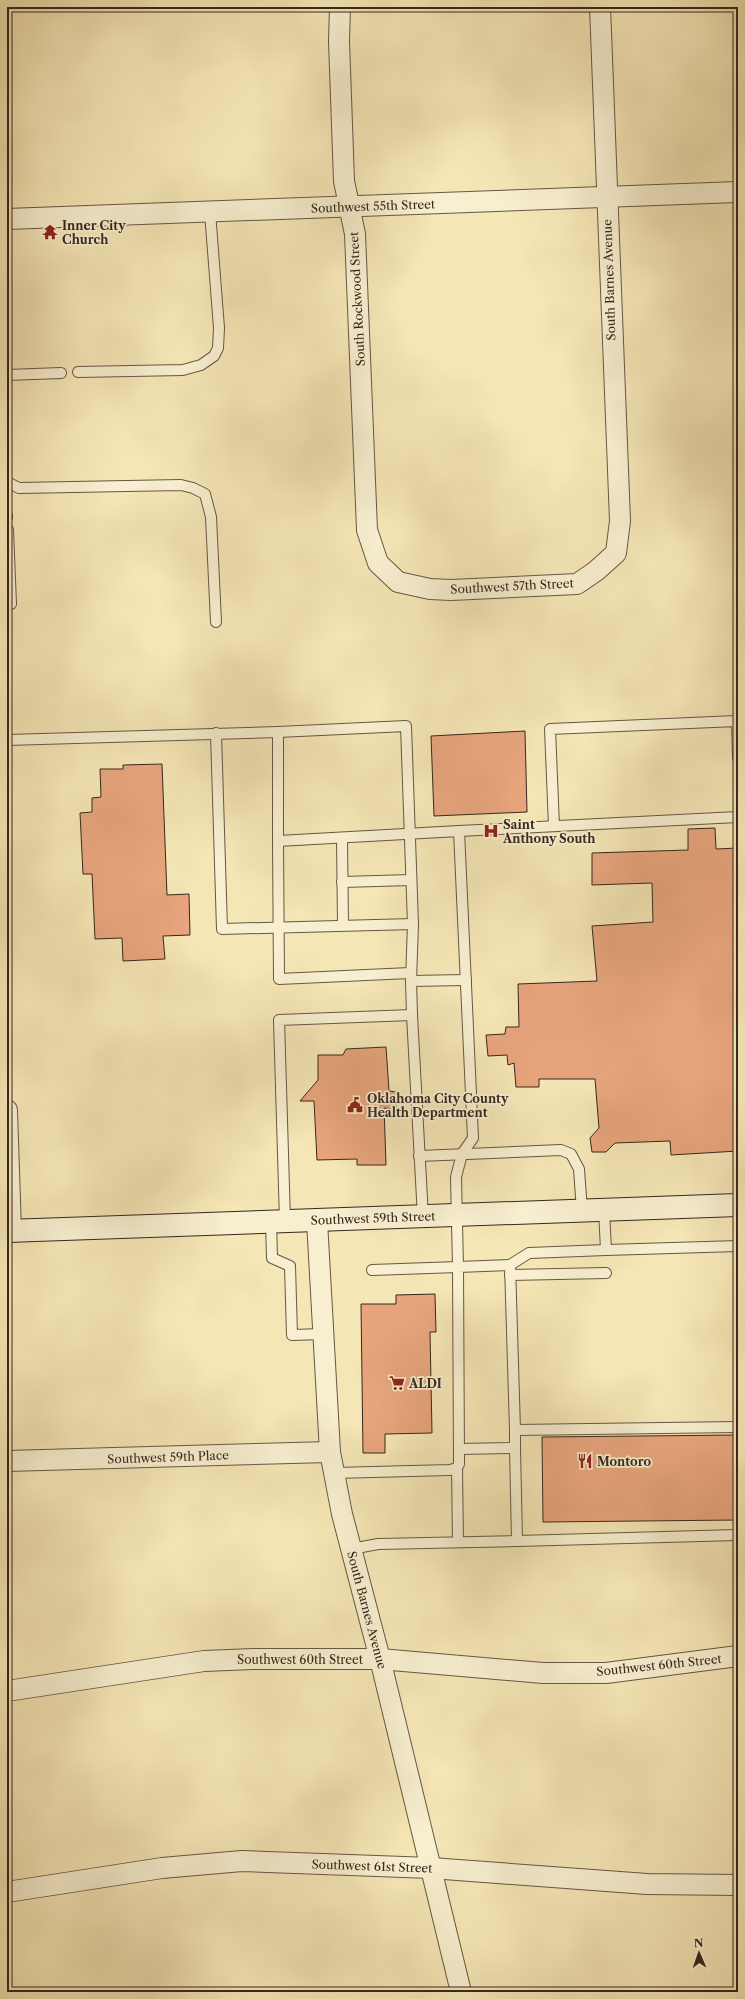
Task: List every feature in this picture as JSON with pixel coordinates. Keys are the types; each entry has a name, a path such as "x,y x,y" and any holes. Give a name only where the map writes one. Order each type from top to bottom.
{"main road":[{"name":"Southwest 59th Street","path":"9,1231 738,1205"}],"street":[{"name":"South Rockwood Street","path":"340,7 339,41 344,181 355,234 367,530 378,563 398,582"},
{"name":"South Barnes Avenue","path":"600,7 606,197 620,522 616,553"},
{"name":"Southwest 55th Street","path":"7,219 738,192"},
{"name":"Southwest 57th Street","path":"398,582 430,589 452,590 577,584 596,571 616,553"},
{"path":"7,1110 9,1231"},
{"name":"South Barnes Avenue","path":"317,1220 330,1452 351,1549 380,1659 430,1868 462,1992"},
{"name":"Southwest 59th Place","path":"7,1461 330,1452"},
{"name":"Southwest 60th Street","path":"7,1692 204,1661 253,1659 380,1659 543,1673 606,1673 738,1656"},
{"name":"Southwest 61st Street","path":"7,1892 162,1868 242,1861 430,1868 647,1884 738,1885"}],"lane":[{"path":"78,372 183,370 201,365 214,356 218,348 219,328 210,212"},
{"path":"7,375 61,373"},
{"path":"7,482 19,488 181,485 193,488 205,494 211,517 216,622"},
{"path":"7,604 11,604 8,530"},
{"path":"554,826 550,729 737,721 738,758"},
{"path":"7,740 278,732 406,726 413,924 410,977 423,1217"},
{"path":"278,732 280,928 279,978 410,977 466,980"},
{"path":"216,733 222,929 413,924"},
{"path":"278,841 738,817"},
{"path":"458,1542 457,1468 459,1449 456,1177 462,1154 473,1138 459,831"},
{"path":"342,838 343,925"},
{"path":"342,882 411,880"},
{"path":"324,1334 292,1335 290,1266 272,1258 278,1221 279,1020 412,1016"},
{"path":"419,1156 561,1150 571,1154 579,1169 582,1211"},
{"path":"604,1210 606,1250"},
{"path":"372,1270 510,1265 530,1253 738,1246"},
{"path":"510,1265 517,1541"},
{"path":"510,1276 606,1273"},
{"path":"515,1430 738,1427"},
{"path":"459,1449 515,1448"},
{"path":"334,1473 450,1470 457,1468"},
{"path":"351,1549 378,1544 738,1535"}],"building":[{"path":"525,731 527,812 434,816 431,736"},
{"path":"162,764 167,895 189,894 190,935 163,936 165,959 123,961 122,938 95,939 92,874 83,874 80,813 92,812 92,798 101,797 100,769 123,769 123,765"},
{"path":"715,828 716,849 738,848 738,1151 671,1155 670,1141 615,1143 606,1152 592,1152 590,1138 599,1128 595,1079 539,1079 539,1087 516,1087 514,1063 508,1065 507,1055 488,1056 486,1035 505,1034 506,1027 519,1027 518,984 597,981 592,926 653,922 652,883 592,885 592,853 688,850 688,829"},
{"name":"Oklahoma City County Health Department","path":"386,1047 389,1091 396,1092 396,1109 384,1108 386,1165 357,1165 357,1159 317,1160 314,1101 300,1101 318,1080 318,1055 343,1055 346,1049"},
{"name":"ALDI","path":"435,1294 436,1332 430,1332 432,1433 385,1434 385,1453 363,1453 361,1304 396,1304 396,1295"},
{"path":"738,1435 738,1520 543,1522 542,1437"}],"place":[{"name":"Inner City Church","path":"50,232"},
{"name":"Saint Anthony South","path":"491,831"},
{"name":"Oklahoma City County Health Department","path":"355,1105"},
{"name":"ALDI","path":"397,1383"},
{"name":"Montoro","path":"585,1461"}]}
